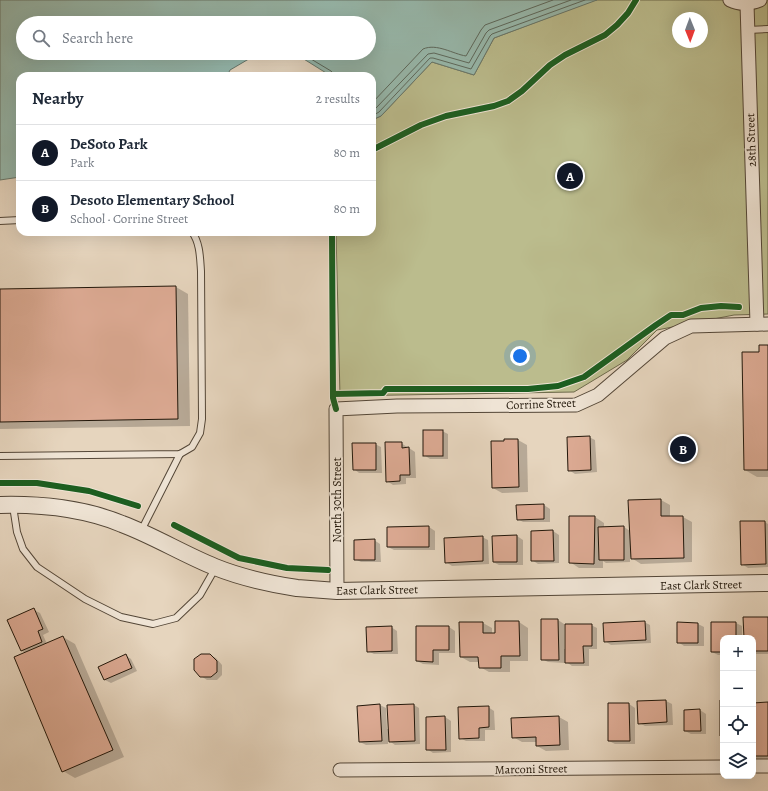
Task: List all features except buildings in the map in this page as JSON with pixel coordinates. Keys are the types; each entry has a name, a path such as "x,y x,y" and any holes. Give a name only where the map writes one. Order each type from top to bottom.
{"street":[{"path":"730,0 735,3 747,4 760,0"},
{"name":"28th Street","path":"747,4 762,324"},
{"name":"Corrine Street","path":"336,409 397,406 576,405 598,395 665,338 691,326 762,324"},
{"name":"North 30th Street","path":"336,409 337,591"},
{"name":"East Clark Street","path":"6,505 59,508 93,514 122,524 216,567 261,581 297,588 337,591 768,583"},
{"path":"756,766 768,766"},
{"name":"Marconi Street","path":"340,770 720,767"}],"lane":[{"path":"748,30 768,29"},
{"path":"0,221 16,220"},
{"path":"0,456 180,454 192,447 200,433 202,419 201,271 199,250 195,236"},
{"path":"140,532 180,454"},
{"path":"6,505 23,549 36,567 85,599 121,617 153,624 176,618 200,595 216,567"}],"green space":[{"path":"595,0 768,0 768,314 734,315 657,330 627,360 574,392 340,396 336,236 376,236 376,118 381,116 432,62 474,75 494,38"}],"water":[{"path":"0,0 597,0 494,38 474,75 432,62 381,116 376,118 376,72 325,72 305,60 376,60 376,16 16,16 16,60 247,60 229,72 16,72 16,178 0,180"}],"cycle path":[{"path":"376,148 421,125 446,116 494,106 508,101 522,91 550,65 565,55 605,35 628,13 636,0"},
{"path":"332,236 333,398 336,409"},
{"path":"333,394 383,393 386,389 528,389 558,386 584,377 671,315 683,315 701,308 721,306 739,307"},
{"path":"0,483 37,483 89,491 138,506"},
{"path":"174,525 239,558 287,568 328,570"}],"place":[{"name":"DeSoto Park","path":"570,176"},
{"name":"Desoto Elementary School","path":"683,449"}]}
